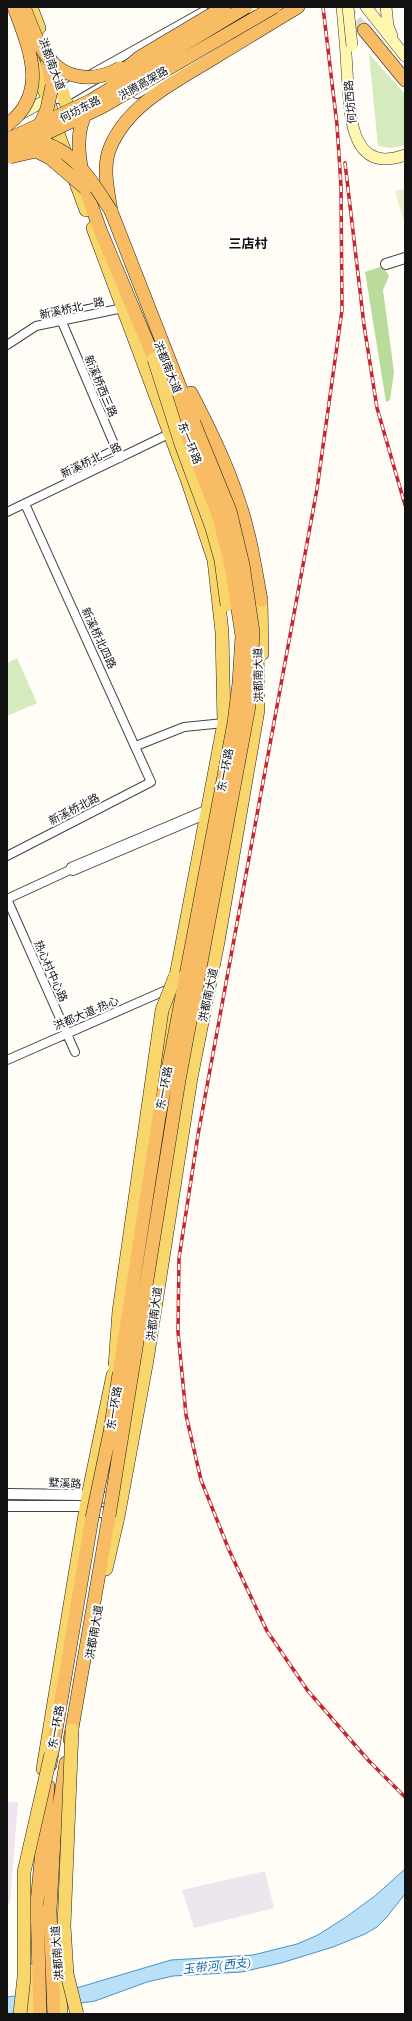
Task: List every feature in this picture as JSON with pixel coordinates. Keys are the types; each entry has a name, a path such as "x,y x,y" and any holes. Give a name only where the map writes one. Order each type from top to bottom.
{"highway":[{"path":"7,124 21,112 29,99 33,85 31,57 13,7"},
{"path":"7,158 34,137 47,109 52,86 46,55 24,7"},
{"path":"46,55 63,71 80,78 97,78 112,73 224,7"},
{"name":"洪腾高架路","path":"7,141 90,101 246,7"},
{"name":"洪腾高架路","path":"7,152 102,107 274,7"},
{"path":"110,211 106,181 109,149 117,134 130,117 157,93 298,7"},
{"path":"405,67 367,28 405,80"},
{"name":"东一环路","path":"40,2014 37,1903 51,1754 92,1518 110,1432 159,1117 234,722 239,683 242,636 232,570 219,517 184,427 154,359 85,188 79,161 80,138 85,115 112,80 140,57"},
{"path":"7,141 42,142 58,148 74,160 87,173 110,211"},
{"path":"7,158 36,151 50,158 85,188"},
{"name":"东一环路","path":"54,2014 50,1910 53,1846 120,1451 179,1080 249,706 253,632 243,565 230,512 159,330 110,211"},
{"path":"159,330 220,451 240,502 250,540 261,600"}],"main road":[{"name":"洪都南大道","path":"13,7 48,99 58,134 170,433 214,560 222,632 224,719 175,982 121,1335 87,1502 43,1768 30,1876 27,1977 32,2014"},
{"name":"洪都南大道","path":"31,7 63,93 86,166 223,500 244,557 258,647 258,710 218,942 191,1078 147,1360 122,1499 106,1563 70,1761"},
{"name":"何坊西路","path":"342,7 349,44"},
{"name":"何坊西路","path":"348,7 349,44 356,111 358,127 363,144 376,153 390,153 405,149"},
{"path":"366,7 397,48 405,56"},
{"path":"386,7 388,26 397,48"},
{"path":"7,124 48,99"},
{"path":"7,158 58,134"},
{"path":"376,153 391,158 405,155"},
{"path":"154,359 181,444 212,528 221,560 227,605 231,670 224,719"},
{"path":"258,710 262,641 261,600"},
{"path":"110,1432 119,1311 162,1010 175,982"},
{"path":"69,2014 63,1977 72,1730"},
{"path":"28,2014 24,1872 51,1754"},
{"path":"20,2014 27,1977"},
{"name":"洪都南大道","path":"61,2014 63,1977"},
{"path":"63,1977 77,2014"}],"street":[{"name":"何坊东路","path":"63,93 212,7"},
{"name":"何坊东路","path":"48,99 63,93 219,7"},
{"name":"何坊东路","path":"58,134 72,122 269,7"},
{"name":"何坊东路","path":"72,122 164,80 287,7"},
{"path":"386,264 405,258"},
{"name":"新溪桥北一路","path":"7,344 36,326 62,322 123,308"},
{"name":"新溪桥西三路","path":"62,322 120,458"},
{"name":"新溪桥北二路","path":"7,512 184,427"},
{"name":"新溪桥北四路","path":"25,504 151,782"},
{"path":"136,746 184,727 224,719"},
{"name":"新溪桥北路","path":"7,856 151,782"},
{"path":"7,899 72,869 71,867 207,811"},
{"name":"热心村中心路","path":"7,899 75,1052"},
{"name":"洪都大道-热心","path":"7,1060 175,982"},
{"name":"墅溪路","path":"7,1494 31,1493 87,1502 122,1499"},
{"name":"墅溪路","path":"7,1506 79,1506 87,1502"},
{"name":"墅溪路","path":"87,1502 118,1517"}],"shaded area":[{"path":"7,1802 18,1802 10,1903 7,1904"},
{"path":"265,1871 274,1908 194,1928 182,1890"}],"green space":[{"path":"369,54 405,94 405,145 392,148 378,146"},
{"path":"405,188 405,219 403,219 395,191"},
{"path":"383,266 389,276 383,290 394,372 390,400 386,402 365,272"},
{"path":"17,658 37,703 7,716 7,663"}],"water":[{"name":"玉带河(西支)","path":"405,1869 405,1894 386,1918 377,1927 365,1934 333,1947 281,1963 242,1972 173,1976 147,1982 95,2001 7,2014 7,1997 80,1987 171,1960 253,1955 297,1944 318,1935 346,1917 375,1896"}],"tunnel":[{"path":"343,7 364,30"}],"railway":[{"path":"323,7 337,125 341,186 342,310 317,489 198,1135 179,1258 178,1332 186,1415 201,1480 229,1550 267,1631 308,1691 369,1761 405,1797"},
{"path":"345,163 364,325 377,408 405,505"}],"district":[{"name":"三店村","path":"248,243"}]}
